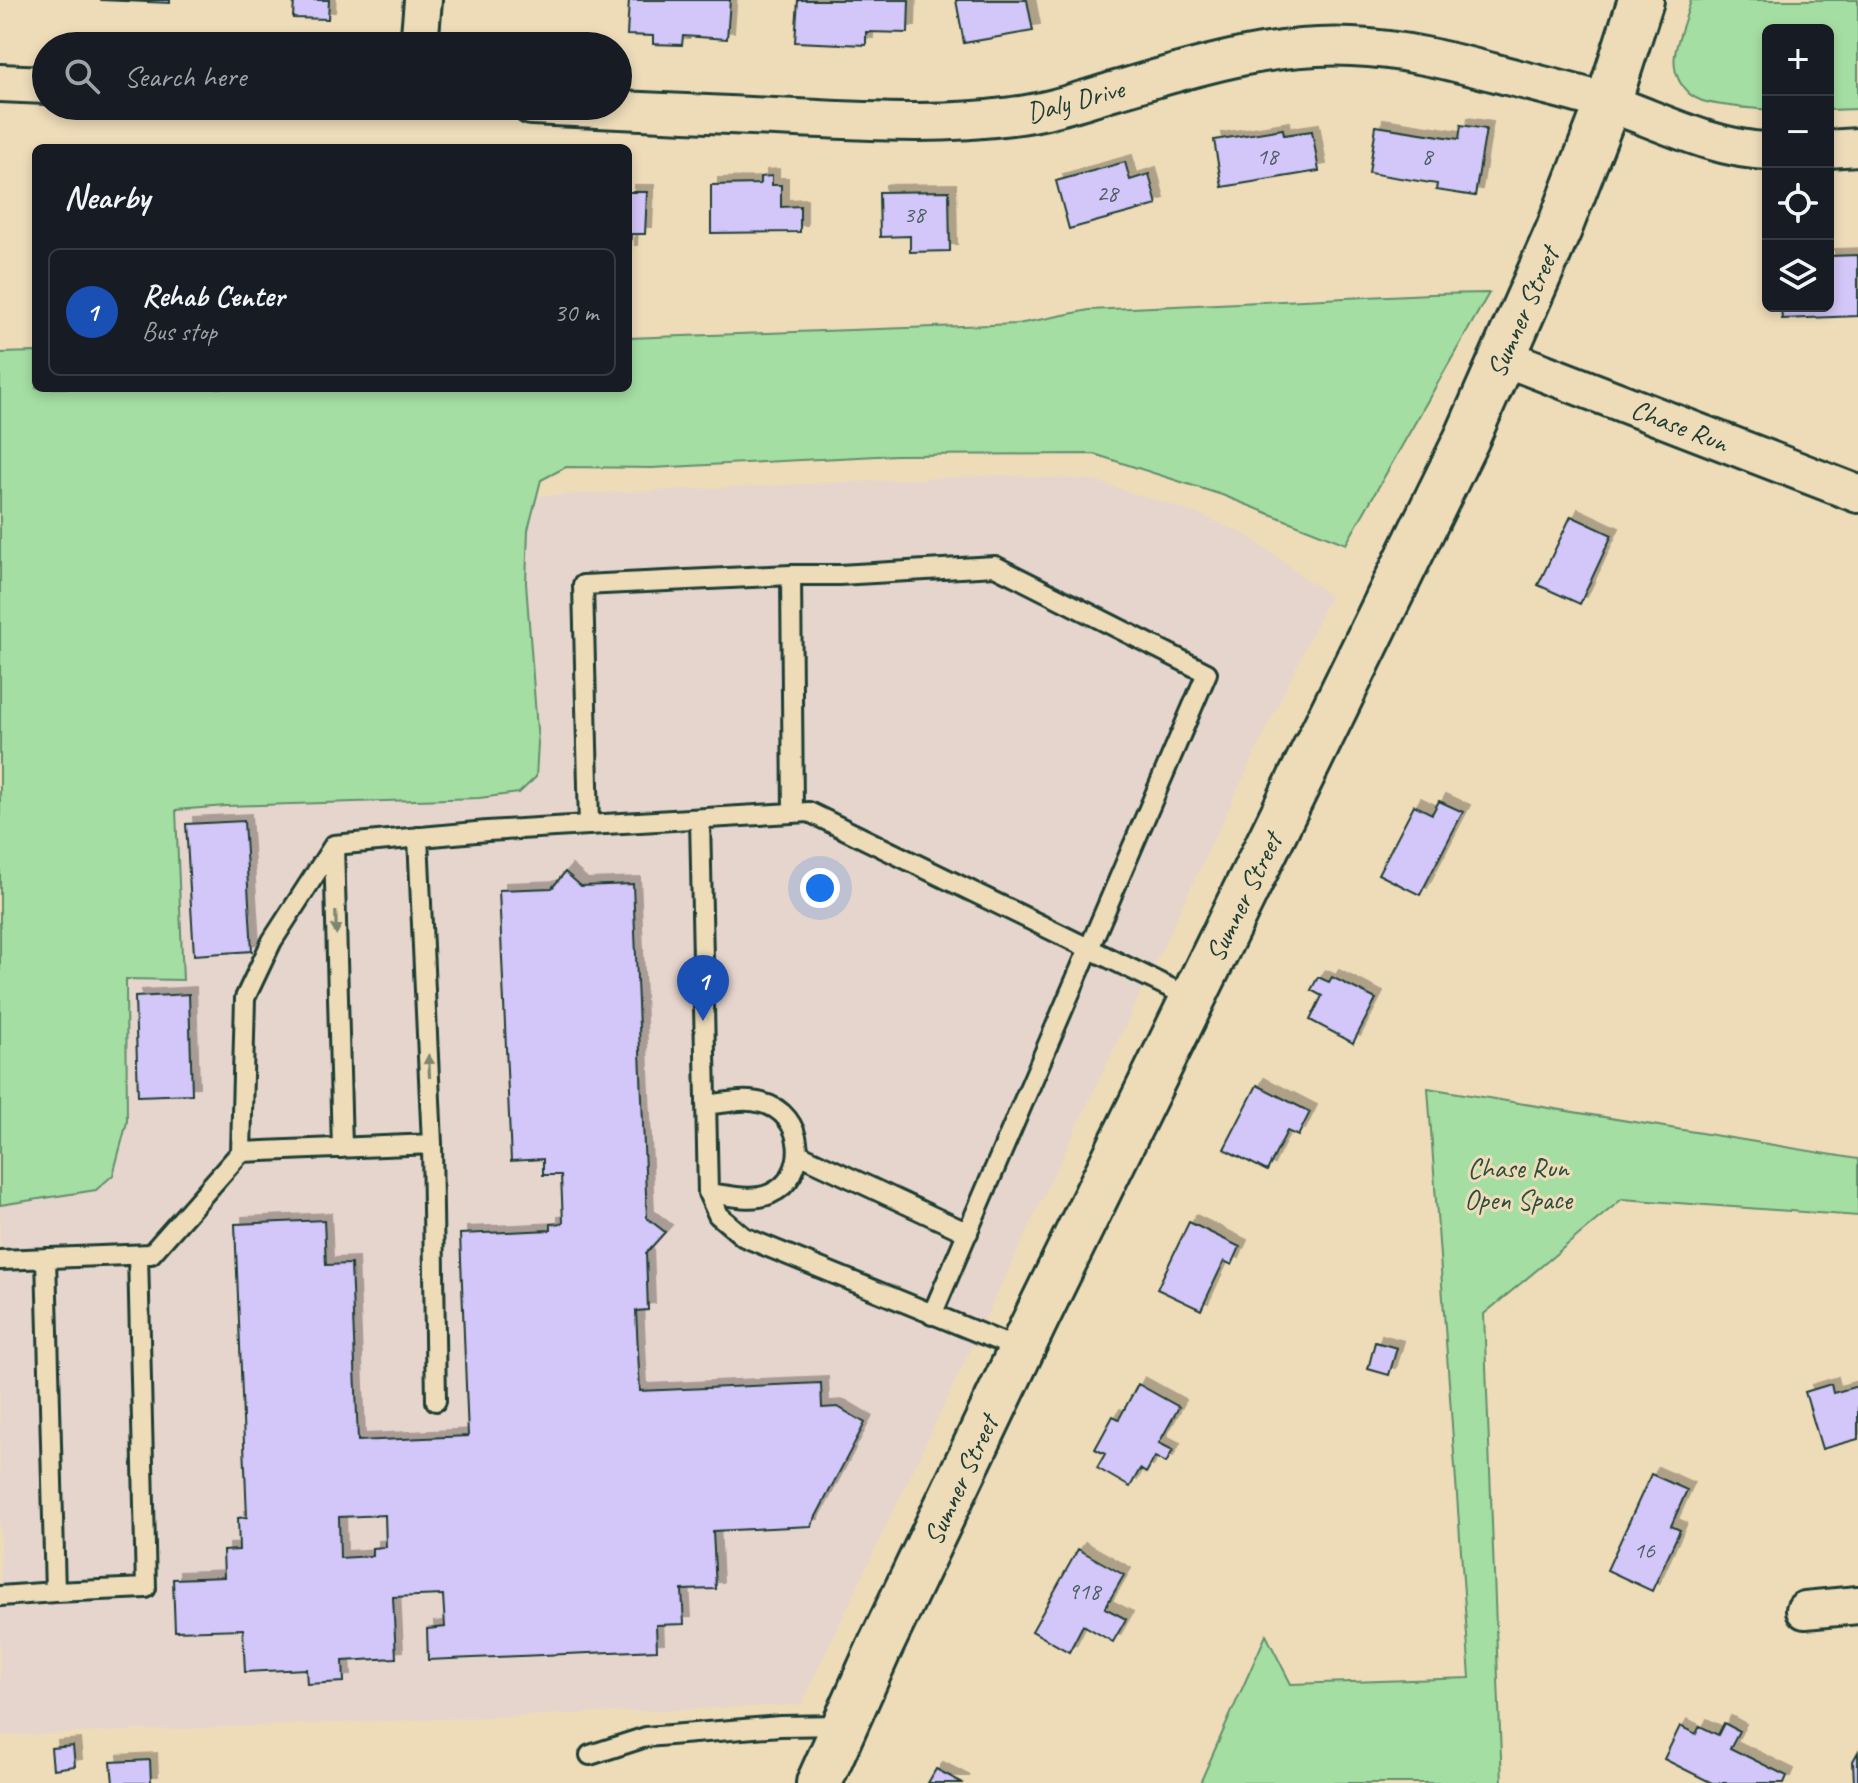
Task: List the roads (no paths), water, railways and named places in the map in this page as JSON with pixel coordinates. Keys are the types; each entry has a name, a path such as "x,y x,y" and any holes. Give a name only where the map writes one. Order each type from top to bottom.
{"main road":[{"name":"Sumner Street","path":"819,1783 1021,1350 1467,438 1559,229 1608,103 1641,0"}],"street":[{"path":"420,32 423,0"},
{"name":"Daly Drive","path":"632,110 891,122 971,121 1059,107 1184,70 1266,52 1348,46 1417,53 1608,103"},
{"path":"0,83 32,84"},
{"path":"1608,103 1713,141 1762,151"},
{"path":"1834,149 1858,147"},
{"name":"Chase Run","path":"1503,357 1858,494"},
{"path":"1805,1610 1858,1605"}],"lane":[{"path":"589,825 583,585 995,566 1207,673 932,1315"},
{"path":"791,575 793,813"},
{"path":"334,845 487,831 809,812 1193,999"},
{"path":"700,819 708,1193 718,1215 744,1237 1021,1350"},
{"path":"418,837 432,1144 436,1401"},
{"path":"334,845 342,1148"},
{"path":"0,1260 151,1254 241,1152 245,998 272,941 334,845"},
{"path":"706,1105 747,1101 764,1103 779,1110 791,1122 798,1138 799,1154 795,1170 785,1184 771,1194 755,1198 708,1193"},
{"path":"241,1152 432,1144"},
{"path":"799,1154 968,1233"},
{"path":"0,1596 146,1588 138,1255"},
{"path":"46,1258 55,1592"},
{"path":"590,1755 646,1737 780,1726 845,1725"}],"place":[{"name":"Rehab Center","path":"703,1021"}],"park label":[{"name":"Chase Run Open Space","path":"1518,1183"}]}
